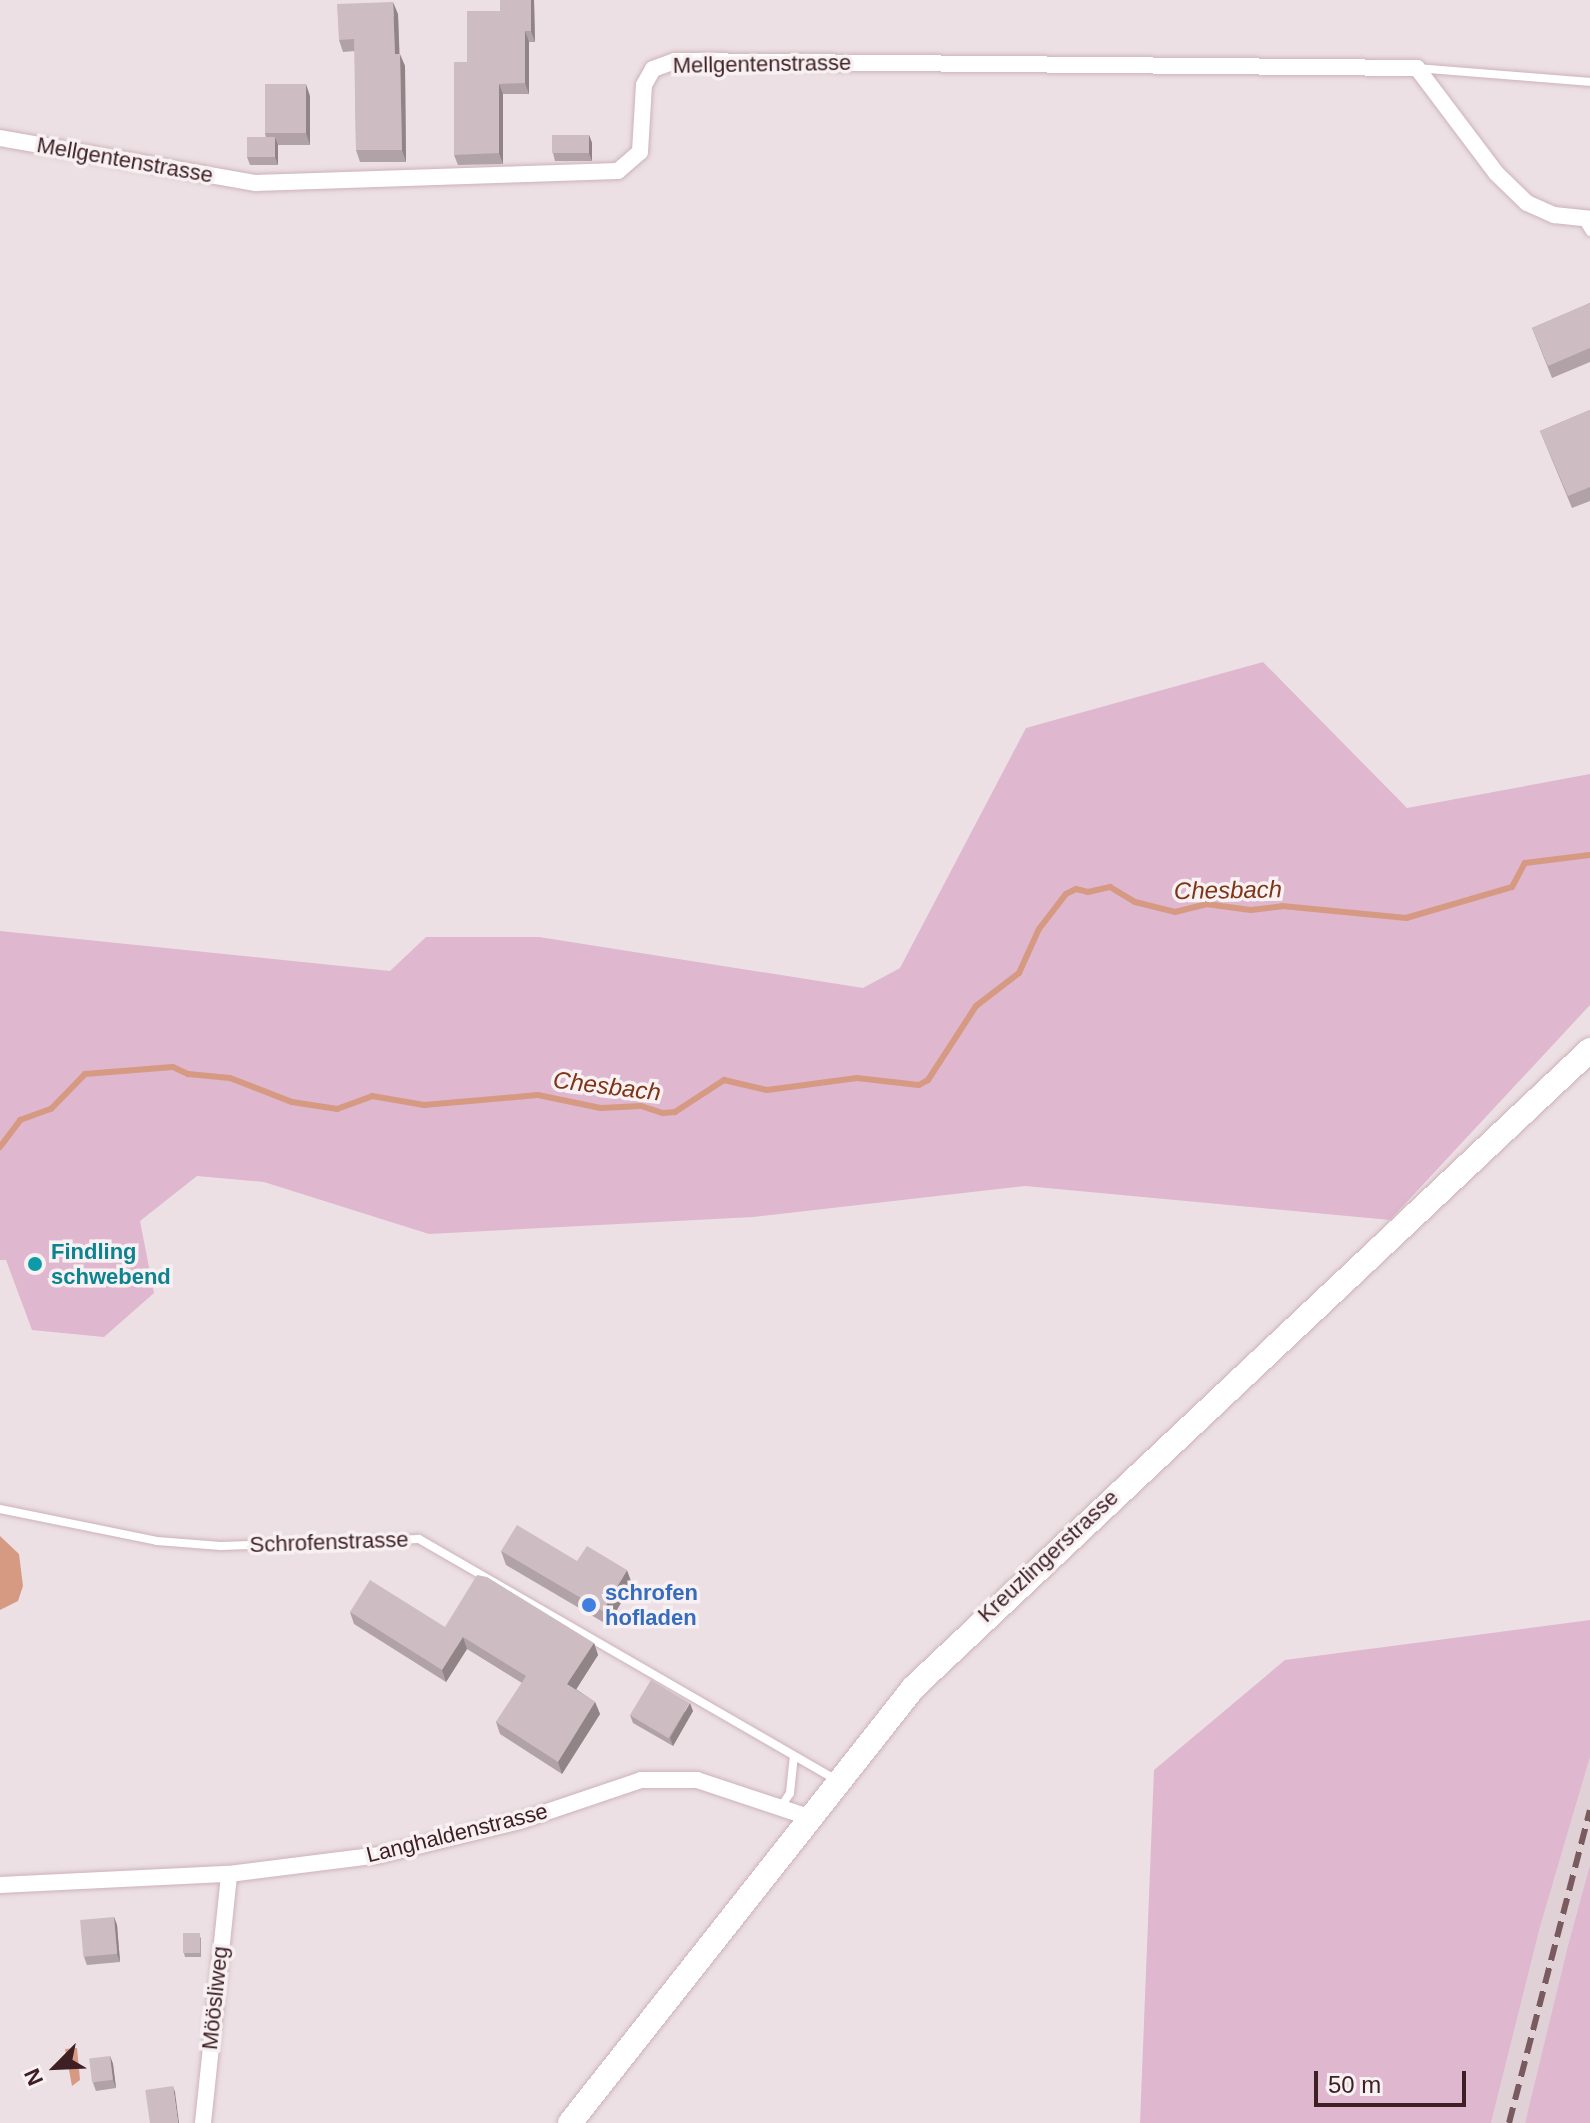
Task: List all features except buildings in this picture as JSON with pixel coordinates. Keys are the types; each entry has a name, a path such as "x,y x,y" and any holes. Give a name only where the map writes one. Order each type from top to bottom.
{"street":[{"name":"Mellgentenstrasse","path":"0,138 255,183 618,171 640,152 644,85 653,69 675,61 1417,68"},
{"path":"1417,68 1496,173 1527,203 1554,215 1587,223"},
{"name":"Kreuzlingerstrasse","path":"570,2123 836,1780 914,1687 991,1608 1590,1050"},
{"name":"Langhaldenstrasse","path":"0,1885 229,1874 380,1855 520,1821 641,1780 697,1780 782,1805 808,1817"},
{"name":"Möösliweg","path":"203,2123 229,1874"}],"lane":[{"path":"1417,68 1590,82"},
{"name":"Schrofenstrasse","path":"0,1509 157,1541 221,1546 419,1539 836,1780"},
{"path":"782,1805 790,1793 794,1756"}],"shaded area":[{"path":"1263,662 1407,808 1590,774 1590,1005 1390,1220 1025,1186 753,1217 429,1234 264,1182 197,1176 140,1221 154,1293 104,1337 32,1330 6,1260 0,1260 0,931 390,971 426,937 539,937 863,988 900,968 1026,728"},
{"path":"0,1536 19,1554 23,1586 18,1601 0,1610"},
{"path":"1590,1620 1590,1757 1540,1927 1491,2123 1140,2123 1154,1770 1285,1660"},
{"path":"1590,1757 1590,1865 1525,2123 1491,2123 1540,1927"},
{"path":"1590,1865 1590,2123 1525,2123 1568,1946"},
{"path":"77,2048 80,2080 72,2086 65,2049"}],"waterway":[{"name":"Chesbach","path":"0,1147 20,1120 51,1109 85,1074 173,1067 188,1074 230,1078 292,1102 337,1109 372,1096 424,1105 538,1095 601,1108 641,1106 663,1113 675,1112 724,1080 767,1090 857,1078 919,1085 928,1080 976,1006 1019,973 1039,929 1066,894 1076,889 1088,892 1110,887 1135,902 1175,912 1206,904 1251,910 1282,906 1406,918 1512,887 1525,863 1590,855"}],"railway":[{"path":"1509,2123 1590,1810"}],"place":[{"name":"Findling schwebend","path":"35,1264"},
{"name":"schrofen hofladen","path":"589,1605"}]}
